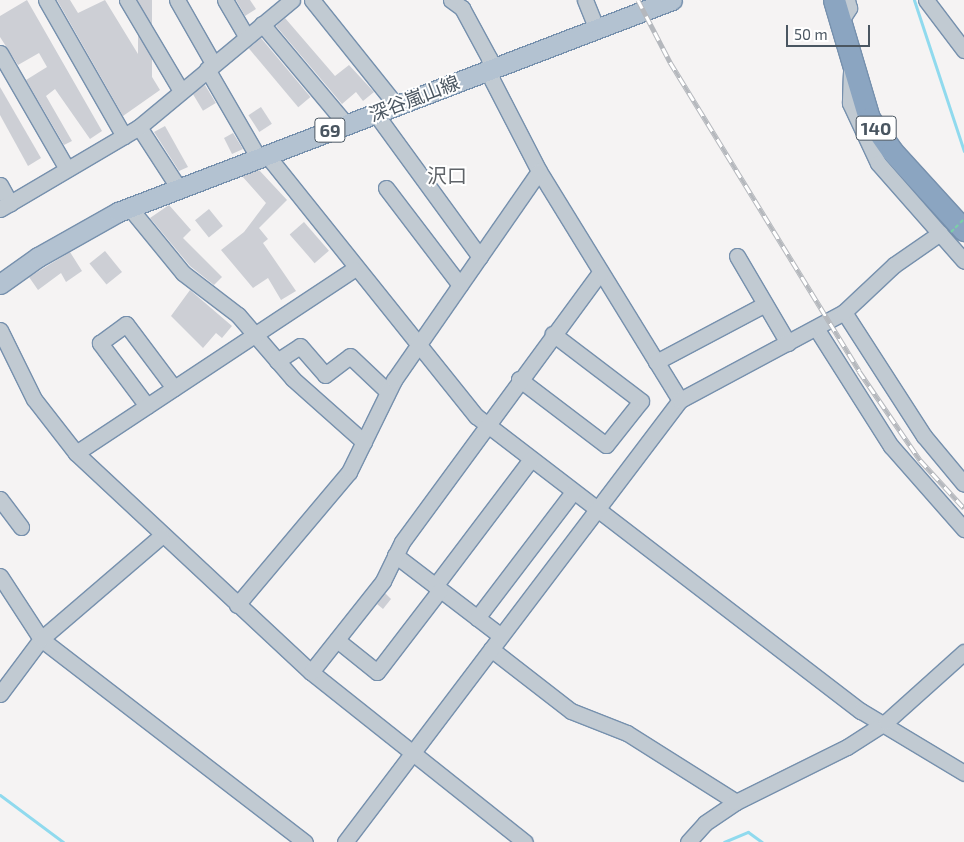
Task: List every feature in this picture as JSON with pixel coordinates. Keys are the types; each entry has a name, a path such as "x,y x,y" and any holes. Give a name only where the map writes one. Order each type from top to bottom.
{"highway":[{"name":"140","path":"834,0 851,65 869,118 952,232"}],"main road":[{"name":"深谷嵐山線","path":"0,284 38,257 129,207 597,29 663,2"}],"street":[{"path":"46,0 124,136"},
{"path":"127,0 181,91"},
{"path":"177,0 210,66 262,155 354,269 486,424 598,512 861,711 886,722 964,773"},
{"path":"225,0 246,36"},
{"path":"312,0 396,105"},
{"path":"451,0 462,8 539,172 680,400"},
{"path":"585,0 597,29"},
{"path":"840,22 849,8 847,0"},
{"path":"926,0 964,50"},
{"path":"0,185 5,206 139,127 262,24 283,3"},
{"path":"262,24 346,124"},
{"path":"0,53 67,169"},
{"path":"375,113 480,257"},
{"path":"139,127 178,187"},
{"path":"237,605 349,472 388,392 419,344 539,172"},
{"path":"386,188 460,285"},
{"path":"129,207 183,273 238,315 253,336 277,362 364,442"},
{"path":"345,842 491,649 598,512 680,400 844,312 894,265 952,232 964,261"},
{"path":"737,256 788,343"},
{"path":"76,453 354,269"},
{"path":"311,672 383,581 396,555 486,424 600,272"},
{"path":"656,362 765,304"},
{"path":"844,312 924,436 962,477"},
{"path":"147,406 100,343 126,324 174,388"},
{"path":"816,328 891,446 964,530"},
{"path":"0,330 34,399 76,453 161,536 311,672 411,754 525,842"},
{"path":"519,379 606,445 641,401 553,334"},
{"path":"277,362 300,346 326,375 350,356 388,392"},
{"path":"337,640 377,672 530,459"},
{"path":"477,618 573,492"},
{"path":"0,500 21,527"},
{"path":"0,694 41,639 161,536"},
{"path":"396,555 501,636"},
{"path":"0,576 41,639 305,842"},
{"path":"491,649 571,711 628,733 736,802"},
{"path":"688,842 705,822 736,802 847,748 886,722 964,652"}],"path":[{"path":"952,232 964,219"}],"building":[{"path":"27,0 102,131 90,139 55,89 46,96 72,141 64,145 26,80 47,67 39,53 18,65 0,37 0,16"},
{"path":"57,0 70,0 78,13 105,0 160,90 123,116"},
{"path":"138,0 152,0 152,82 138,82"},
{"path":"236,0 250,0 256,9 245,16"},
{"path":"285,18 335,76 349,65 374,92 363,101 356,92 342,104 276,26"},
{"path":"261,38 310,97 298,107 249,48"},
{"path":"205,85 216,103 203,111 192,93"},
{"path":"0,87 41,158 28,166 0,115"},
{"path":"261,107 272,124 259,132 248,115"},
{"path":"165,126 188,167 179,171 154,132"},
{"path":"233,133 243,149 232,154 224,138"},
{"path":"259,170 287,200 259,228 268,239 263,243 296,291 281,300 268,278 253,288 221,250 244,232 266,203 242,176"},
{"path":"169,205 191,230 183,238 222,277 214,285 190,266 150,218"},
{"path":"209,209 223,226 209,237 195,220"},
{"path":"304,222 329,251 315,263 290,234"},
{"path":"105,251 122,272 106,285 89,264"},
{"path":"70,252 82,271 66,282 61,273 38,290 29,277"},
{"path":"190,290 232,326 222,338 216,333 203,348 171,316"},
{"path":"385,593 391,599 383,609 377,604"}],"waterway":[{"path":"914,0 964,151"},
{"path":"0,795 63,842"},
{"path":"724,842 748,832 762,842"}],"railway":[{"path":"638,0 670,62 859,371 920,460 964,508"}],"district":[{"name":"沢口","path":"447,175"}]}
